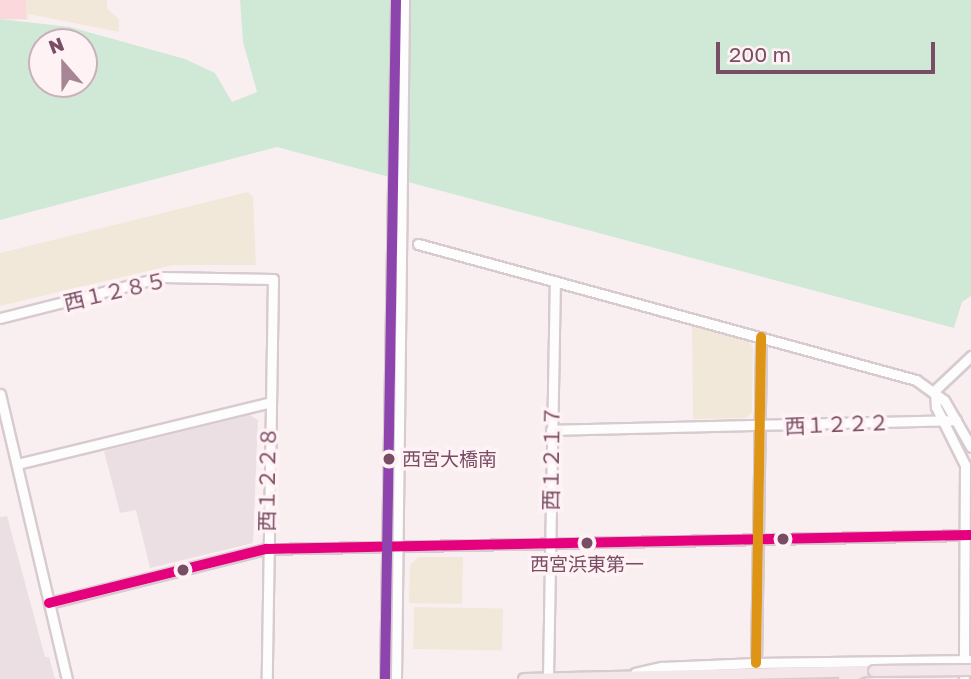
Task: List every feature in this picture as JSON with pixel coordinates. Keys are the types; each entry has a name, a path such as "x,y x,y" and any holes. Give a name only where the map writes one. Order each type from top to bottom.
{"main road":[{"path":"524,679 630,674 971,670"},
{"path":"844,679 869,671"}],"street":[{"path":"396,0 400,546 396,679"},
{"path":"385,679 404,0"},
{"path":"418,244 916,380 935,390 971,447"},
{"name":"西１２８５","path":"0,318 162,277 273,279"},
{"name":"西１２２８","path":"267,679 268,403 273,279"},
{"name":"西１２１７","path":"548,677 555,281"},
{"path":"755,663 761,337"},
{"path":"935,390 971,356"},
{"path":"935,390 943,421 965,465 968,660 964,679"},
{"path":"0,394 67,679"},
{"path":"17,464 268,403"},
{"name":"西１２２２","path":"551,430 956,420"},
{"path":"49,603 266,549 968,535"},
{"path":"630,674 662,667 755,663 968,660"}],"shaded area":[{"path":"0,0 107,0 107,9 119,19 119,32 28,14 28,20 0,19"},
{"path":"240,0 971,0 971,296 962,302 954,328 277,147 0,220 0,19 74,28 28,28 28,98 98,98 98,35 185,59 215,73 232,102 257,92 243,42"},
{"path":"248,192 253,197 256,265 173,265 0,306 0,253"},
{"path":"692,326 748,340 753,348 752,412 746,418 693,419"},
{"path":"250,415 258,420 253,543 150,568 136,510 120,513 104,451"},
{"path":"7,516 45,657 49,657 55,679 0,679 0,517"},
{"path":"418,557 463,557 462,604 409,603 410,565"},
{"path":"414,607 503,609 502,651 413,649"}],"sand":[{"path":"0,0 26,0 26,19 0,19"}],"transit line":[{"path":"385,679 396,0"},
{"path":"756,663 761,337"},
{"path":"49,603 266,549 971,535"}],"place":[{"name":"西宮大橋南","path":"389,459"},
{"name":"西宮浜東第一","path":"587,543"}]}
